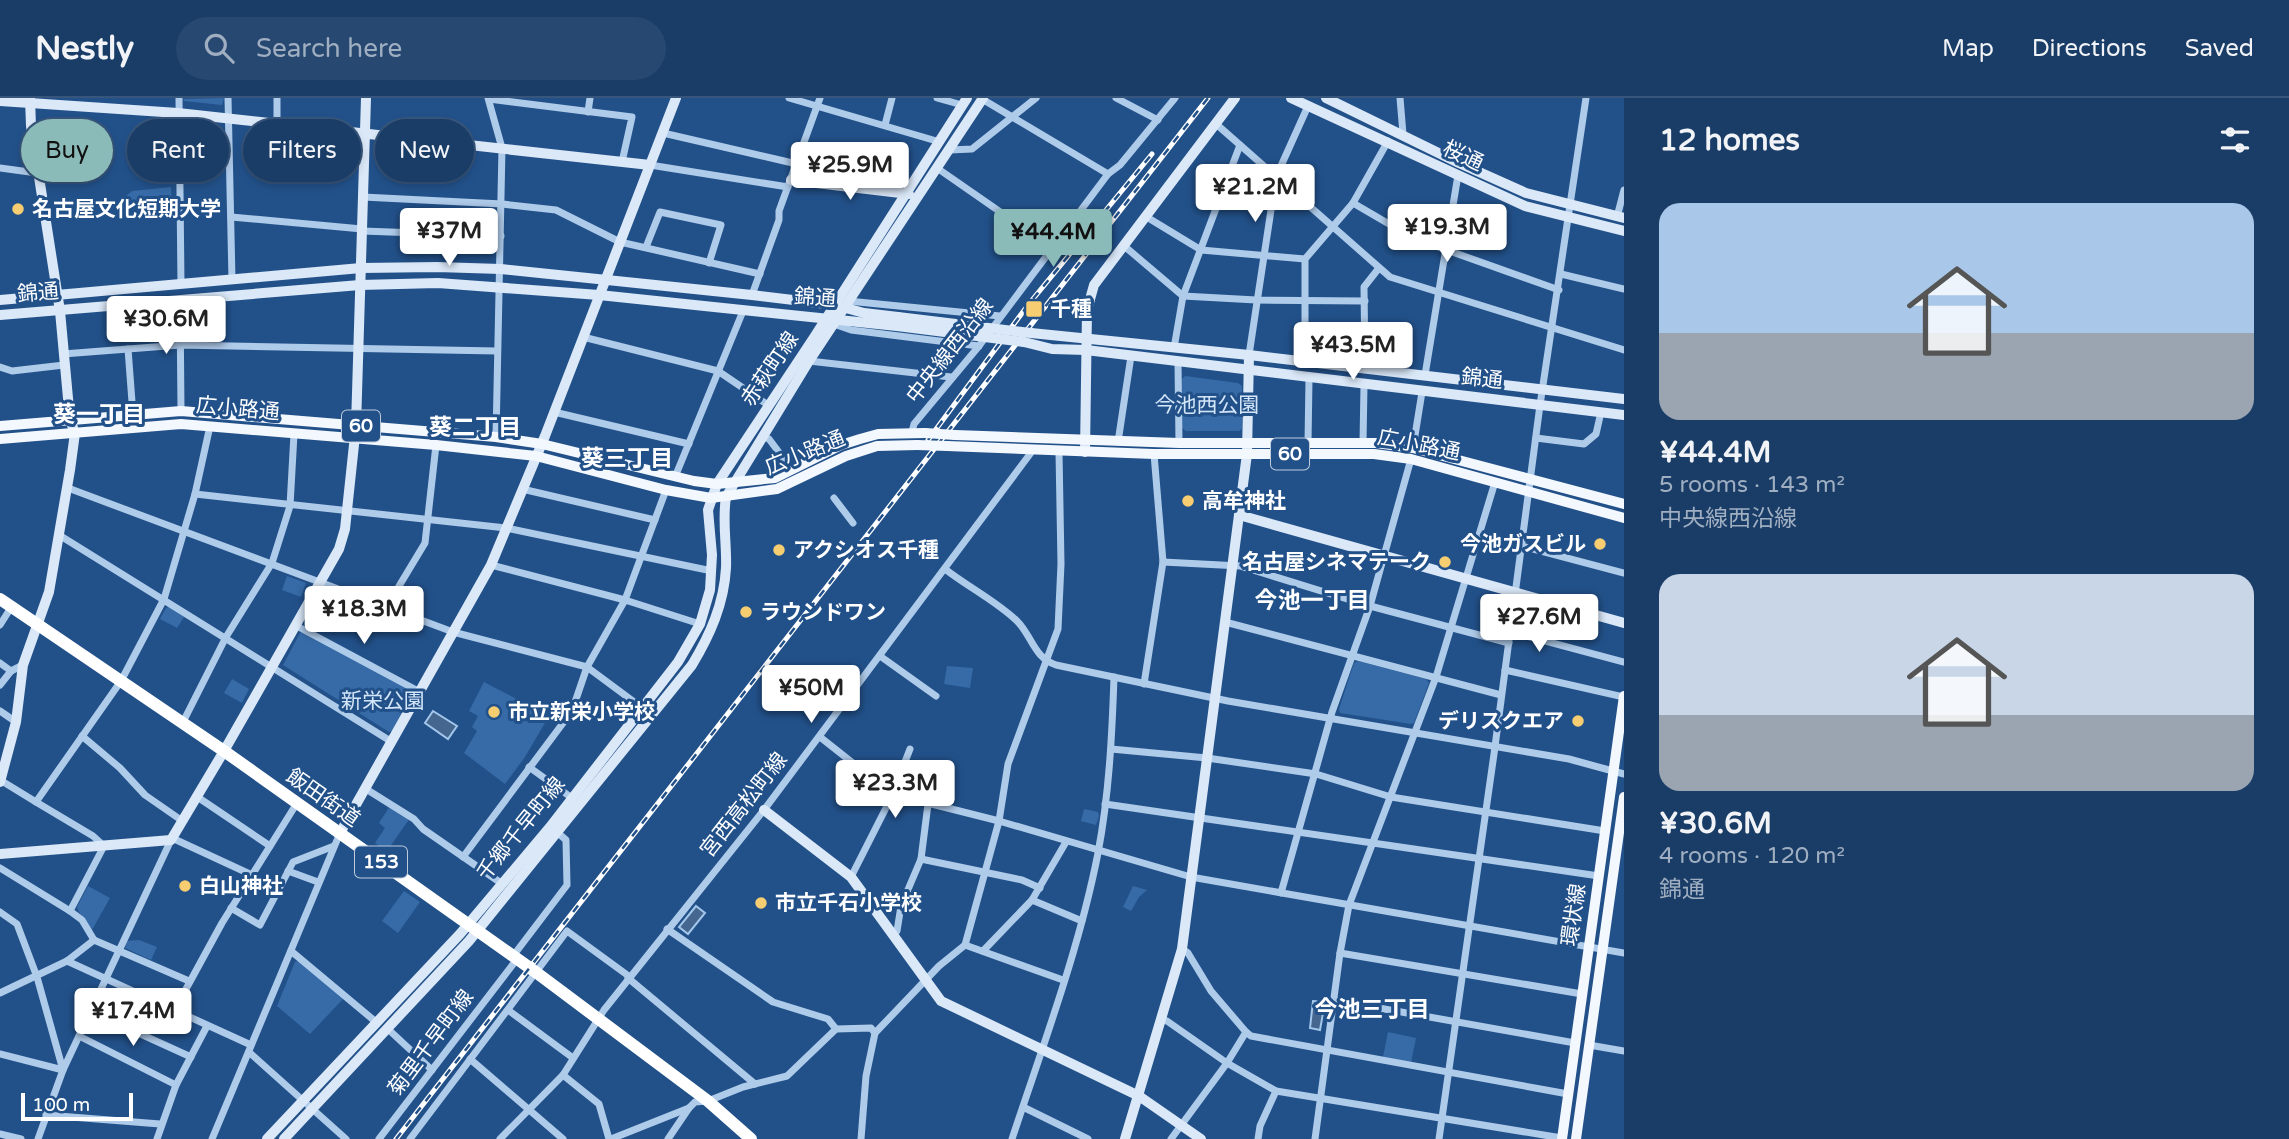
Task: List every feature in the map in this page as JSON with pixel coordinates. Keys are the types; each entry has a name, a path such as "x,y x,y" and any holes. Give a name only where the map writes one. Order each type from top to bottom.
{"highway":[{"name":"飯田街道","path":"6,603 340,833 473,928 534,977 601,1014 708,1101 743,1136"}],"main road":[{"name":"広小路通","path":"0,426 181,411 496,437 542,444 676,477 717,484 775,478 841,445 869,437 912,432 1154,454 1308,443 1363,443 1530,485 1624,504"},
{"name":"広小路通","path":"0,439 181,424 436,444 536,457 666,490 711,498 777,489 846,456 877,446 917,445 1059,452 1118,442 1412,454 1494,482 1530,485 1624,518"},
{"name":"環状線","path":"1562,1139 1605,831 1619,772 1624,696"},
{"name":"環状線","path":"1576,1139 1602,949 1619,874 1624,797"}],"street":[{"path":"178,98 181,284"},
{"path":"0,101 72,102 228,119 228,98"},
{"path":"277,98 277,119"},
{"path":"38,1139 63,1070 171,839 339,549 348,512 356,426 366,98"},
{"path":"588,112 590,98"},
{"path":"212,1139 340,833 491,565 542,444 676,98"},
{"path":"789,98 819,102 940,142"},
{"path":"885,125 892,98"},
{"path":"937,98 965,101"},
{"path":"950,149 972,149 1037,98"},
{"path":"1116,98 1158,120"},
{"name":"中央線西沿線","path":"912,432 914,424 979,346 1108,174 1120,165 1175,98"},
{"path":"1086,447 1087,310 1094,285 1235,98"},
{"name":"桜通","path":"1291,98 1525,206 1624,231"},
{"name":"桜通","path":"1326,98 1527,193 1621,217"},
{"path":"1400,98 1403,134"},
{"path":"1439,1139 1511,632 1542,388 1562,274 1569,205 1586,98"},
{"path":"496,437 502,148 489,99 632,117 622,162"},
{"path":"983,99 1108,174"},
{"name":"赤萩町線","path":"726,497 843,305 983,99"},
{"path":"30,100 30,119"},
{"name":"赤萩町線","path":"843,305 906,192 965,101"},
{"path":"752,295 819,102"},
{"path":"1125,1139 1182,949 1240,514 1247,449 1249,355 1256,300 1276,177 1308,106"},
{"path":"1215,123 1390,277 1624,350"},
{"path":"663,133 797,164"},
{"path":"361,134 790,183 906,192 917,198"},
{"path":"1305,362 1305,260 1353,203 1388,141"},
{"path":"1174,348 1183,296 1240,145"},
{"path":"229,152 232,279"},
{"path":"0,168 21,171"},
{"path":"937,168 1052,248"},
{"path":"1425,374 1458,175"},
{"path":"38,182 60,311 70,420 75,433 49,592 23,666 16,722 0,781 93,836 104,846"},
{"path":"1621,217 1624,190"},
{"path":"363,197 502,204 556,210 620,242 760,274"},
{"path":"1353,203 1413,238 1559,290"},
{"path":"646,247 660,212 721,225 709,263"},
{"path":"1145,216 1201,250 1305,260"},
{"path":"231,217 362,230 501,236"},
{"path":"1123,245 1183,296 1256,300 1365,300"},
{"name":"錦通","path":"0,300 361,268 437,267 501,269 843,305 898,321"},
{"path":"1365,368 1364,288 1379,268"},
{"path":"1562,274 1624,289"},
{"name":"錦通","path":"0,315 360,285 438,283 498,286 833,321 898,321 1028,338 1086,339 1249,355 1624,399"},
{"path":"180,301 181,411"},
{"path":"843,305 1000,316"},
{"path":"676,477 743,311"},
{"path":"833,321 854,331 979,346"},
{"name":"赤萩町線","path":"711,498 717,484 768,405 833,321"},
{"path":"583,337 718,371 768,405"},
{"name":"錦通","path":"1028,338 1052,349 1086,350 1624,415"},
{"path":"63,354 180,345 496,351"},
{"path":"128,349 133,415"},
{"path":"1118,442 1131,356"},
{"path":"809,362 951,377"},
{"path":"1178,362 1179,443"},
{"path":"0,367 12,371 64,365"},
{"path":"1308,443 1309,379"},
{"path":"1363,443 1364,385"},
{"path":"1281,893 1331,718 1370,606 1412,454 1422,392"},
{"path":"554,412 689,444"},
{"path":"1536,438 1584,444 1596,434 1601,412"},
{"path":"36,802 121,681 164,599 195,494 210,426"},
{"path":"182,723 226,637 272,563 290,506 294,434"},
{"path":"762,436 769,439 787,463"},
{"path":"387,606 425,542 436,444"},
{"name":"宮西高松町線","path":"500,1139 562,1075 601,1014 820,737 1033,450"},
{"path":"861,1139 866,1076 875,1034 939,966 965,945 999,821 1008,764 1058,629 1061,564 1059,452"},
{"path":"1144,684 1163,562 1154,454"},
{"path":"1315,1139 1349,905 1436,677 1494,482"},
{"path":"68,488 453,632 587,667 652,715"},
{"path":"522,489 655,520"},
{"path":"463,857 572,711 587,667 625,600 666,490"},
{"path":"195,494 506,528 712,571"},
{"name":"千郷千早町線","path":"284,1139 388,1030 473,928 558,833 692,666 715,622 726,570 723,523 726,497"},
{"name":"千郷千早町線","path":"267,1139 376,1022 473,928 500,883 550,827 678,663 706,608 712,571 707,523 711,498"},
{"path":"834,498 853,523"},
{"path":"1240,514 1624,623"},
{"path":"59,535 392,742"},
{"path":"1522,545 1624,573"},
{"path":"1163,562 1234,564 1370,606 1509,643"},
{"path":"491,565 625,600 700,624"},
{"path":"945,569 1018,622 1046,662 1216,699 1569,760 1619,772"},
{"path":"0,625 6,603"},
{"path":"1226,622 1501,695"},
{"path":"295,625 421,692"},
{"path":"1511,632 1624,662"},
{"path":"880,656 936,696"},
{"path":"0,663 11,671"},
{"path":"0,685 11,671 23,666"},
{"path":"1505,670 1624,696"},
{"path":"1012,1139 1082,921 1098,852 1111,749 1114,677"},
{"path":"0,711 16,722"},
{"path":"82,736 120,768 145,795 181,820"},
{"path":"820,737 892,794 999,821 1191,877 1624,953"},
{"path":"851,877 892,794 910,749"},
{"path":"1111,749 1207,758 1316,774 1391,797 1605,831"},
{"path":"529,767 572,798"},
{"path":"366,789 414,819 423,829 500,883"},
{"path":"196,796 270,846"},
{"path":"174,1011 231,908 297,803"},
{"path":"893,935 897,931 901,906 921,859 928,804"},
{"path":"1105,804 1599,876"},
{"path":"764,810 851,877 941,1001 1139,1096 1201,1139"},
{"name":"菊里千早町線","path":"379,1139 567,885 566,840 558,833"},
{"path":"0,854 171,839 253,874"},
{"path":"983,951 1032,900 1066,842"},
{"path":"70,911 104,846"},
{"path":"231,908 260,925 293,862 334,846"},
{"path":"921,859 1022,880 1040,888"},
{"path":"0,868 82,920 94,940 189,981"},
{"path":"288,871 318,883"},
{"path":"1032,900 1082,921"},
{"path":"0,912 17,924 37,977 63,1070"},
{"path":"667,929 773,1002 828,1019 836,1029"},
{"path":"410,1139 567,930 629,978 755,1084"},
{"path":"0,993 67,961 94,940"},
{"path":"965,945 1063,980"},
{"path":"1182,949 1188,953 1211,991 1251,1036 1568,1094"},
{"path":"291,951 376,1022"},
{"path":"1340,953 1582,994"},
{"path":"67,961 251,1049 346,1139"},
{"path":"1334,1000 1575,1043"},
{"path":"508,1010 573,1058"},
{"path":"90,1011 191,1057"},
{"path":"1161,1020 1167,1021 1227,1063 1276,1091 1562,1139"},
{"path":"157,1139 160,1124 176,1086 207,1026"},
{"path":"668,1139 695,1101 708,1101 787,1076 836,1029 871,1028 875,1034"},
{"path":"388,1030 432,1070"},
{"path":"1171,1139 1227,1063 1246,1032"},
{"path":"79,1036 176,1086"},
{"path":"1589,1045 1624,1051"},
{"path":"0,1054 63,1070"},
{"path":"471,1059 563,1139"},
{"path":"562,1075 599,1104 610,1139 689,1108"},
{"path":"1258,1139 1260,1126 1276,1091"},
{"path":"1023,1108 1088,1139"},
{"path":"46,1115 160,1124"},
{"path":"0,1134 5,1133 21,1139"}],"green space":[{"path":"224,98 222,105 183,99"},
{"path":"171,187 172,212 133,213 125,203 125,197 132,191"},
{"name":"今池西公園","path":"1185,376 1238,383 1242,386 1242,429 1186,431 1182,428 1182,379"},
{"path":"287,576 306,583 301,597 282,590"},
{"path":"169,607 184,617 177,628 160,619"},
{"name":"新栄公園","path":"302,632 413,691 392,731 389,732 283,665"},
{"path":"1358,661 1426,679 1429,683 1414,723 1340,713 1354,663"},
{"path":"947,666 973,668 970,688 944,684"},
{"path":"232,679 249,689 242,703 224,693"},
{"path":"484,682 549,716 525,757 505,784 464,753 477,731 472,727 478,716 469,711"},
{"path":"390,806 410,818 387,851 375,843 385,828 379,823"},
{"path":"1084,809 1098,812 1096,825 1081,821"},
{"path":"88,886 110,898 92,930 77,907"},
{"path":"1133,886 1147,890 1139,897 1131,911 1123,907"},
{"path":"404,891 420,902 398,933 382,921"},
{"path":"139,940 157,947 151,960 125,948 127,941"},
{"path":"299,961 343,999 310,1034 277,1006 295,962"},
{"path":"1388,1032 1416,1038 1411,1063 1383,1057"}],"shaded area":[{"path":"433,711 457,726 448,739 425,723"},
{"path":"696,906 705,913 688,934 679,927"},
{"path":"1313,1001 1325,1002 1320,1030 1310,1028"}],"railway":[{"path":"396,1139 1208,98"},
{"path":"928,440 1028,305 1152,154"}],"place":[{"name":"名古屋文化短期大学","path":"18,209"},
{"name":"千種","path":"1034,309"},
{"name":"高牟神社","path":"1188,501"},
{"name":"今池ガスビル","path":"1600,544"},
{"name":"アクシオス千種","path":"779,550"},
{"name":"名古屋シネマテーク","path":"1445,562"},
{"name":"ラウンドワン","path":"746,612"},
{"name":"市立新栄小学校","path":"494,712"},
{"name":"デリスクエア","path":"1578,721"},
{"name":"白山神社","path":"185,886"},
{"name":"市立千石小学校","path":"761,903"}],"district":[{"name":"葵一丁目","path":"99,415"},
{"name":"葵二丁目","path":"475,428"},
{"name":"葵三丁目","path":"627,459"},
{"name":"今池一丁目","path":"1312,601"},
{"name":"今池三丁目","path":"1372,1010"}]}
